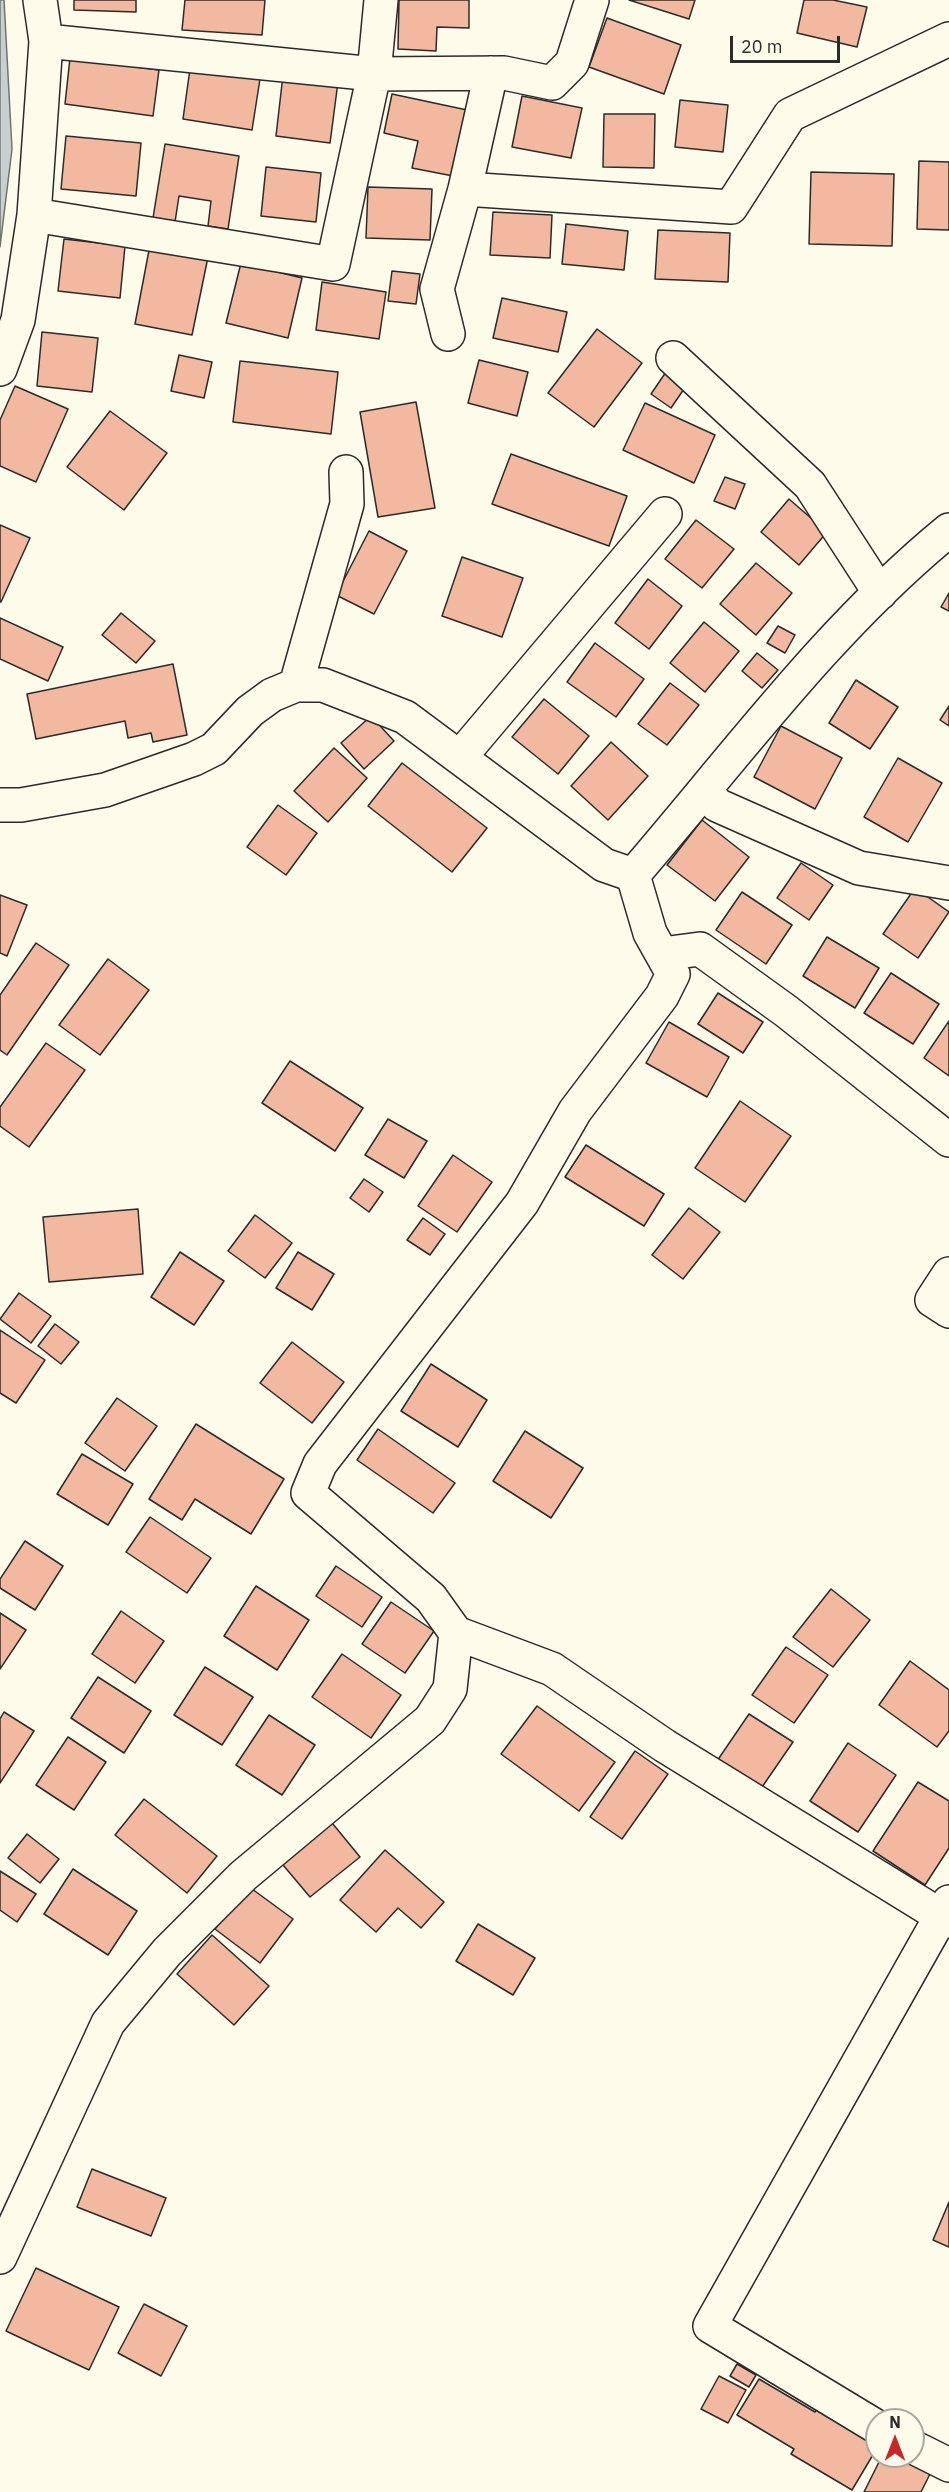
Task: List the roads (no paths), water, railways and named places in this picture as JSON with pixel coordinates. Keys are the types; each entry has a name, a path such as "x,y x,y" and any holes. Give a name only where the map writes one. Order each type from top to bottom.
{"street":[{"path":"0,369 18,320 34,215 46,41 40,0"},
{"path":"34,215 333,264 374,74 381,0"},
{"path":"46,41 374,74 504,73 552,83 572,63 592,0"},
{"path":"465,189 732,207 790,115 949,39"},
{"path":"448,333 437,289 465,189 491,73"},
{"path":"673,358 810,485 880,593"},
{"path":"296,685 347,504 346,472"},
{"path":"460,757 665,514"},
{"path":"633,875 817,657 916,557 949,530"},
{"path":"0,805 21,805 105,790 194,759 214,748 257,706 272,695 296,685 323,685 405,717 604,865 633,875"},
{"path":"706,790 717,805 860,868 949,883"},
{"path":"633,875 650,933 673,974 662,996 575,1111 522,1203 320,1464 308,1493 431,1598 456,1633 552,1669 665,1746 946,1913 710,2326 865,2420"},
{"path":"662,954 700,949 786,1011 949,1140"},
{"path":"949,1274 932,1300 949,1311"},
{"path":"0,2257 108,2023 167,1952 243,1876 430,1720 450,1689 456,1633"},
{"path":"925,2453 949,2465"}]}
